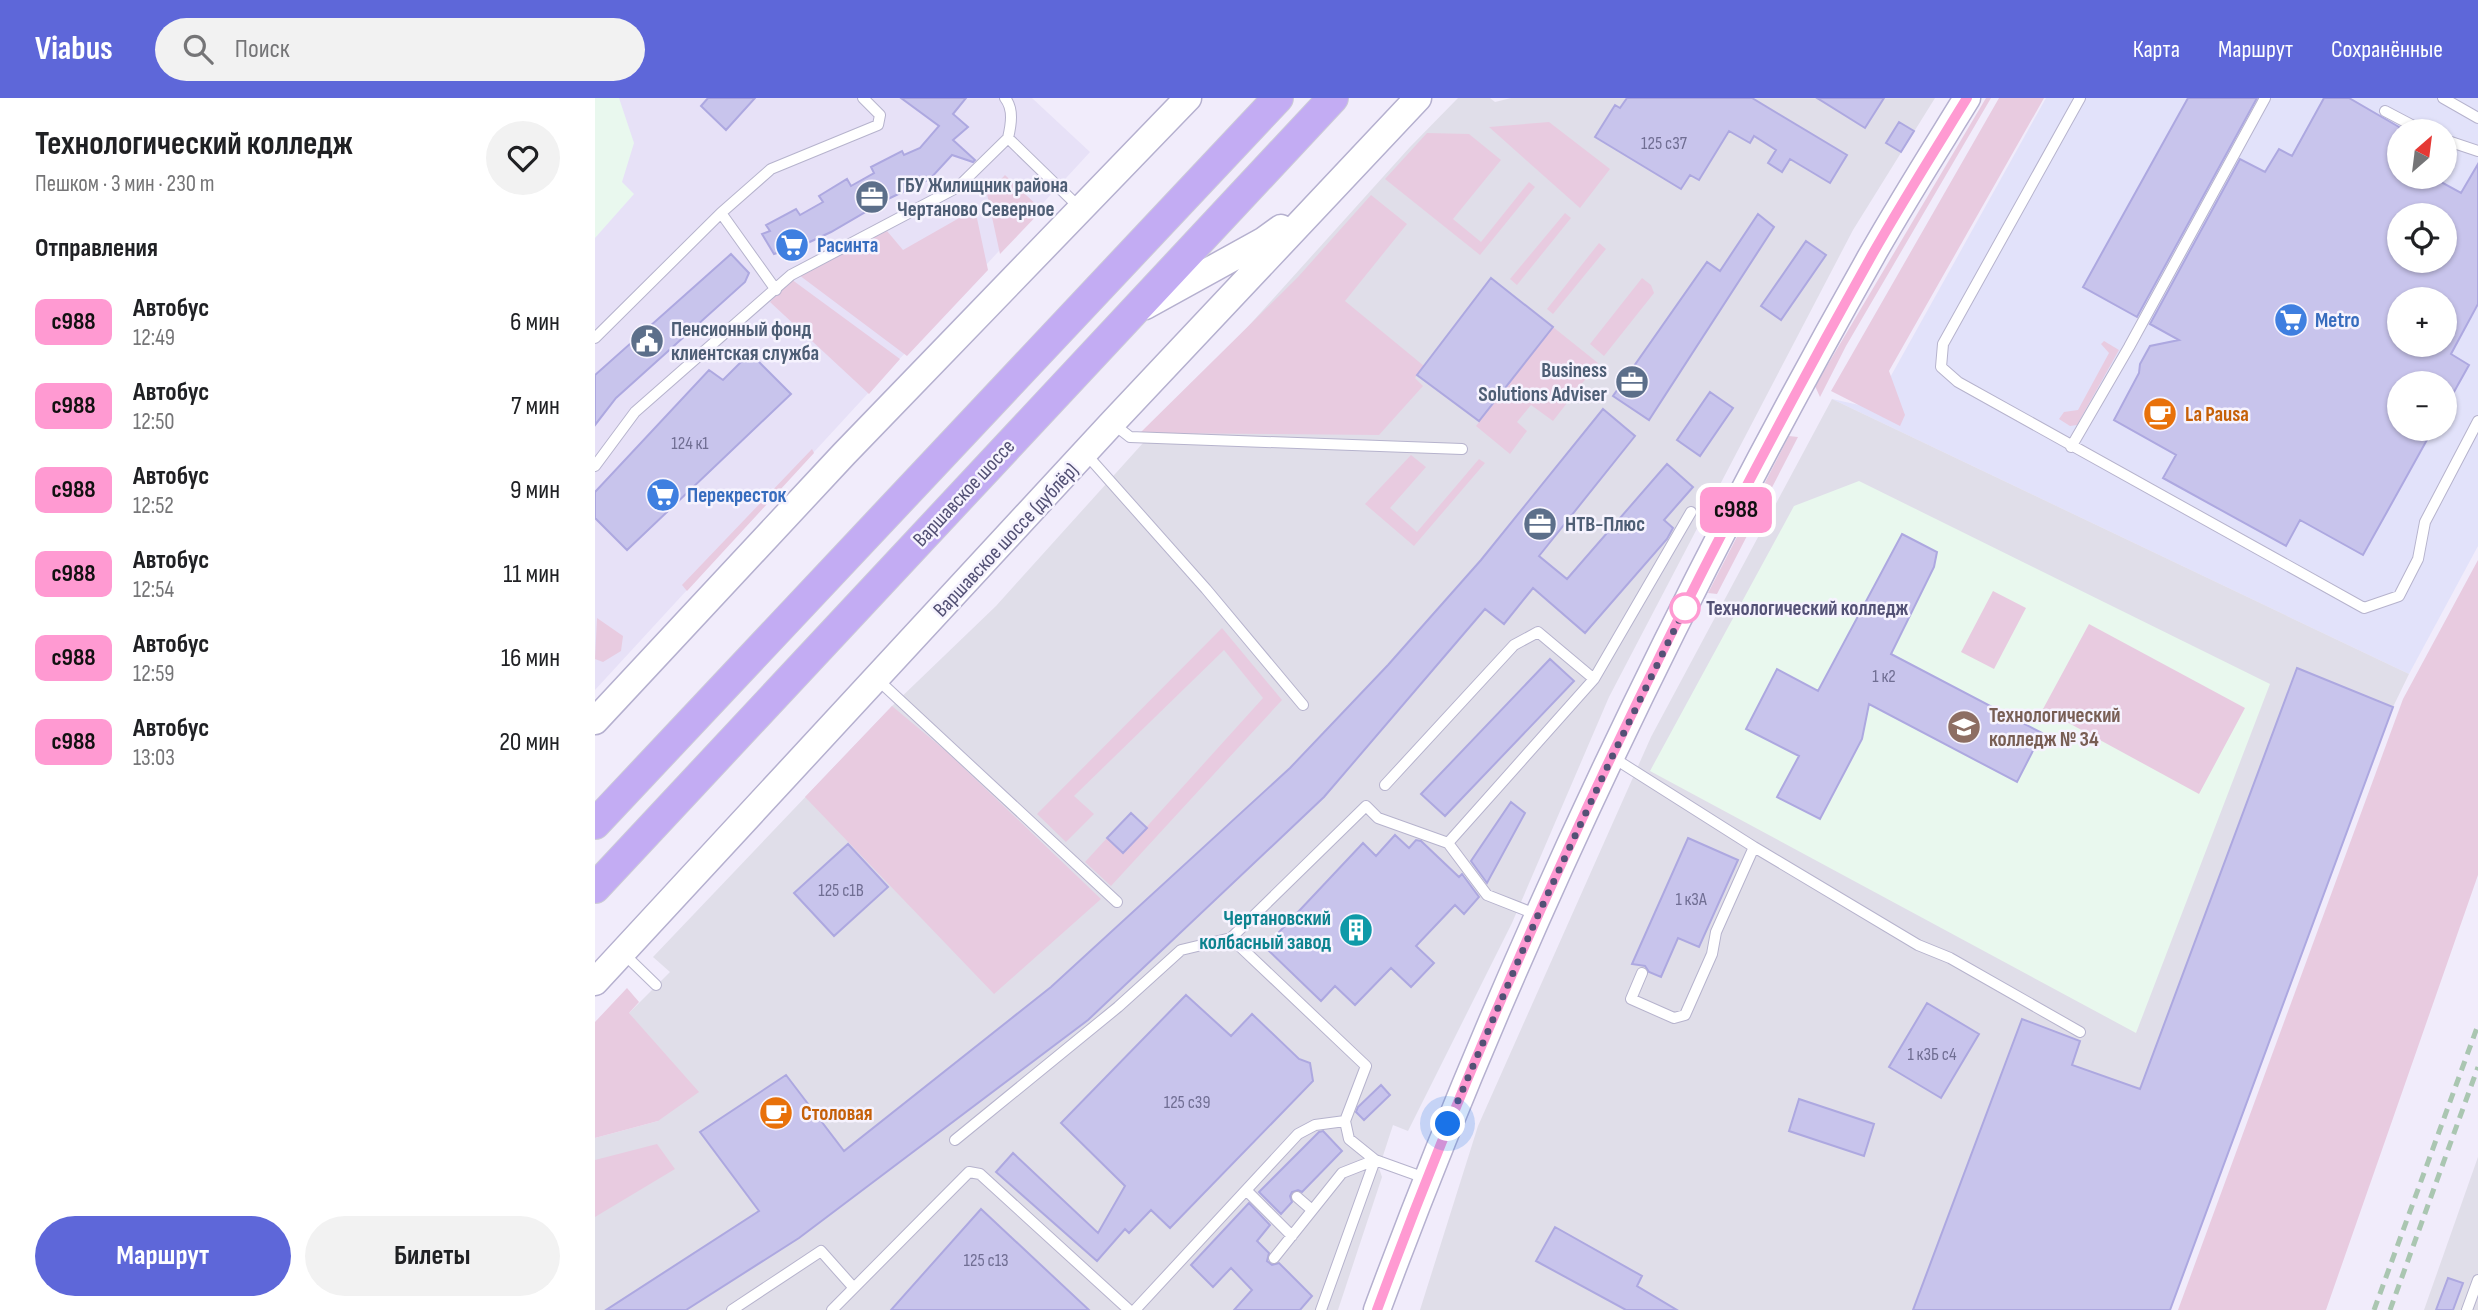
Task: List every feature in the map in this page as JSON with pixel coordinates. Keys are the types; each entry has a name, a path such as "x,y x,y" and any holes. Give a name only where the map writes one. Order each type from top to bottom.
{"main road":[{"path":"595,721 844,454 1188,98"},
{"name":"Варшавское шоссе","path":"595,824 1278,98"},
{"name":"Варшавское шоссе","path":"595,888 1333,98"},
{"name":"Варшавское шоссе (дублёр)","path":"595,982 1112,423 1418,98"},
{"path":"1377,1310 1426,1178 1538,915 1612,757 1791,404 1873,254 1967,98"},
{"path":"1134,312 1263,241 1297,216 1353,166"}],"lane":[{"path":"595,338 721,213 771,169 878,125 880,115 863,98"},
{"path":"595,466 635,412 791,275 958,187 1008,138 1012,121 1009,101 1005,98"},
{"path":"2080,98 1943,345 1941,367 1958,382 2364,608 2399,596 2418,559 2425,522 2478,421"},
{"path":"2071,447 2136,335 2265,98"},
{"path":"2443,98 2478,118"},
{"path":"2385,111 2400,119"},
{"path":"1008,138 1081,208"},
{"path":"2457,144 2478,151"},
{"path":"721,213 776,290"},
{"path":"1112,423 1130,437 1462,449"},
{"path":"1086,454 1206,589 1303,705"},
{"path":"1448,843 1594,679 1692,512"},
{"path":"1385,785 1514,645 1538,632 1594,679"},
{"path":"877,678 1117,902"},
{"path":"1612,757 1754,847 1918,945 1950,958 2080,1032"},
{"path":"955,1140 1118,1007 1181,950 1231,938 1366,806 1378,818 1448,843 1487,894 1538,915"},
{"path":"1642,974 1631,999 1674,1018 1685,1015 1712,954 1716,932 1754,847"},
{"path":"1231,938 1366,1066 1345,1121 1349,1139 1375,1160 1426,1178"},
{"path":"623,953 656,985"},
{"path":"1135,1310 1298,1134 1315,1125 1345,1121"},
{"path":"1274,1258 1342,1173 1375,1160"},
{"path":"1321,1310 1375,1160"},
{"path":"832,1310 969,1172 980,1174 1129,1310"},
{"path":"1247,1191 1292,1236"},
{"path":"1297,1197 1312,1210"},
{"path":"732,1310 821,1251 853,1287"},
{"path":"2467,1310 2478,1280"}],"shaded area":[{"path":"595,98 1032,98 1090,152 595,690"},
{"path":"595,98 619,98 634,143 622,182 634,194 595,238"},
{"path":"1458,98 1490,98 1495,102 1511,98 1935,98 1853,230 1609,697 1512,923 1408,1131 1393,1125 1379,1168 1382,1177 1338,1310 595,1310 595,1138 658,1121 629,1013 670,972 653,957 892,706 996,606 1410,147"},
{"path":"1986,98 1991,98 1846,346 1820,397 1815,386"},
{"path":"1999,98 2044,98 1889,371 1905,415 1900,426 1831,391"},
{"path":"2046,98 2478,98 2478,546 2409,674 1832,399 1873,408"},
{"path":"1549,122 1610,169 1580,208 1489,127"},
{"path":"1427,133 1469,134 1501,160 1453,219 1481,242 1529,182 1535,187 1480,255 1385,179"},
{"path":"1005,175 1042,210 1000,254 987,194"},
{"path":"1371,195 1407,224 1345,301 1424,366 1415,378 1423,386 1379,435 1140,433 1298,277"},
{"path":"975,209 988,270 907,356 799,275 887,231 903,250"},
{"path":"1565,213 1571,218 1517,285 1510,279"},
{"path":"1599,243 1606,249 1553,314 1547,309"},
{"path":"1642,278 1651,285 1654,293 1604,356 1590,344"},
{"path":"791,279 900,359 869,394 770,302"},
{"path":"1553,327 1598,363 1553,421 1531,405 1517,422 1527,431 1510,454 1476,426"},
{"path":"2104,341 2119,350 2077,425 2070,426 2059,419 2064,412 2078,410 2109,353 2101,344"},
{"path":"1832,399 2409,674 2393,707 2170,1310 1420,1310 1478,1126 1651,737"},
{"path":"1789,436 1798,437 1717,594 1708,593"},
{"path":"812,449 814,453 687,591 682,585"},
{"path":"1411,455 1426,467 1390,508 1417,532 1479,459 1485,463 1414,546 1365,504"},
{"name":"Технологический колледж № 34","path":"1859,481 2270,684 2136,1033 1650,771 1794,506"},
{"path":"2478,560 2478,875 2326,1310 2178,1310 2403,699"},
{"path":"1993,591 2026,608 1994,669 1961,652"},
{"path":"597,618 623,636 621,651 603,662 595,659"},
{"path":"2089,624 2245,708 2199,794 2043,709"},
{"path":"1222,628 1282,700 1111,886 1085,862 1107,838 1123,853 1263,698 1224,650 1074,796 1094,814 1066,842 1037,814"},
{"path":"892,706 947,752 1101,899 994,994 805,797"},
{"path":"627,988 639,1002 629,1013 699,1092 658,1121 595,1138 595,1022"},
{"path":"657,1144 675,1169 595,1217 595,1160"},
{"path":"2478,1157 2478,1310 2424,1310"}],"building":[{"path":"708,98 755,98 726,130 701,106"},
{"path":"901,98 966,98 953,114 968,127 953,140 975,160 973,162 952,155 930,179 888,199 831,232 784,254 783,251 774,254 762,234 770,231 766,225 796,209 800,215 823,202 819,196 847,179 851,186 874,173 871,167 902,151 904,155 920,148 939,126"},
{"path":"1627,98 1752,98 1847,155 1830,183 1790,159 1782,172 1768,163 1776,150 1754,136 1750,143 1729,131 1699,180 1690,175 1681,189 1595,137 1615,105 1620,108"},
{"path":"1817,98 1884,98 1865,128"},
{"path":"2188,98 2257,98 2137,317 2083,287"},
{"name":"Metro","path":"2324,98 2349,98 2387,120 2387,189 2454,189 2461,193 2478,164 2478,304 2457,343 2457,287 2387,287 2387,357 2456,357 2469,365 2457,386 2457,371 2387,371 2387,441 2426,441 2363,555 2300,520 2286,546 2163,478 2176,455 2114,420 2150,346 2179,340 2150,324 2240,159 2265,172 2279,149 2292,156"},
{"path":"1899,122 1914,131 1901,152 1886,143"},
{"path":"1758,214 1774,227 1649,420 1613,396 1707,262 1720,271"},
{"path":"1806,241 1826,255 1781,320 1761,306"},
{"path":"731,254 749,273 745,282 616,398 595,425 595,375"},
{"path":"1491,278 1553,327 1479,421 1417,375"},
{"path":"750,353 791,394 627,550 595,518 595,492 709,370 723,380"},
{"path":"1710,392 1733,408 1700,456 1677,440"},
{"path":"1603,409 1635,436 1539,556 1567,579 1667,464 1693,487 1664,520 1673,528 1667,539 1585,633 1533,588 1504,624 1485,609 1324,797 1088,1020 799,1238 686,1310 606,1310 759,1211 700,1132 786,1075 844,1151 1051,987 1290,768 1388,665 1481,560"},
{"path":"1902,534 1937,552 1934,567 1891,654 2042,733 2017,782 1869,704 1862,739 1820,819 1777,797 1799,756 1746,729 1777,669 1818,691"},
{"path":"1550,659 1574,681 1445,816 1421,794"},
{"path":"2297,668 2393,707 2170,1310 1913,1310 2022,1019 2080,1041 2072,1065 2140,1089"},
{"path":"1511,802 1525,813 1487,883 1471,861"},
{"path":"1131,813 1147,828 1123,853 1107,838"},
{"name":"Чертановский колбасный завод","path":"1395,835 1409,848 1416,840 1421,841 1459,877 1462,874 1479,897 1464,914 1455,905 1416,946 1434,963 1411,987 1391,968 1355,1005 1335,986 1321,1001 1265,947 1363,843 1376,856"},
{"path":"1688,838 1738,860 1699,947 1678,938 1661,977 1649,972 1645,966 1632,964"},
{"path":"848,844 888,887 834,936 794,893"},
{"path":"1186,995 1231,1036 1252,1014 1299,1059 1310,1063 1313,1081 1170,1228 1151,1210 1129,1233 1125,1229 1097,1261 996,1172 1013,1153 1098,1233 1125,1186 1061,1123"},
{"path":"1927,1003 1979,1034 1941,1098 1889,1067"},
{"path":"1381,1085 1390,1095 1364,1120 1356,1112 1358,1107"},
{"path":"1799,1099 1874,1124 1864,1156 1789,1131"},
{"path":"1323,1131 1342,1151 1302,1192 1292,1192 1292,1202 1281,1214 1259,1192"},
{"path":"1249,1203 1270,1225 1257,1241 1269,1253 1267,1261 1272,1265 1279,1263 1312,1296 1300,1310 1234,1310 1252,1290 1231,1268 1213,1287 1191,1265"},
{"path":"981,1209 1089,1310 891,1310"},
{"path":"1555,1227 1642,1276 1637,1286 1677,1310 1626,1310 1536,1261"},
{"path":"2448,1278 2463,1283 2453,1310 2436,1310"}],"railway":[{"path":"2374,1310 2478,1025"},
{"path":"2390,1310 2478,1067"}],"bus line":[{"name":"с988","path":"1377,1310 1448,1124 1538,915 1612,757 1791,404 1873,254 1967,98"}],"place":[{"name":"ГБУ Жилищник района Чертаново Северное","path":"872,197"},
{"name":"Расинта","path":"792,245"},
{"name":"Metro","path":"2291,320"},
{"name":"Пенсионный фонд клиентская служба","path":"647,341"},
{"name":"Business Solutions Adviser","path":"1632,382"},
{"name":"La Pausa","path":"2160,414"},
{"name":"Перекресток","path":"663,495"},
{"name":"НТВ-Плюс","path":"1540,524"},
{"name":"Технологический колледж","path":"1685,608"},
{"name":"Технологический колледж № 34","path":"1964,727"},
{"name":"Чертановский колбасный завод","path":"1356,930"},
{"name":"Столовая","path":"776,1113"}],"route":[{"path":"1448,1124 1538,915 1685,608"}]}
